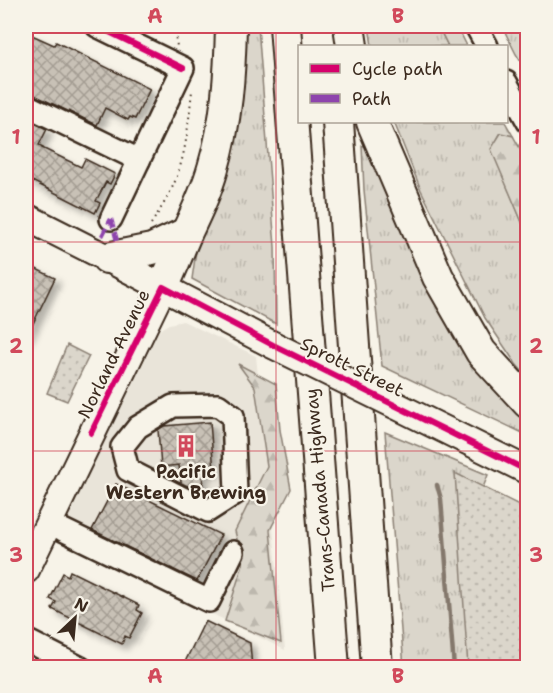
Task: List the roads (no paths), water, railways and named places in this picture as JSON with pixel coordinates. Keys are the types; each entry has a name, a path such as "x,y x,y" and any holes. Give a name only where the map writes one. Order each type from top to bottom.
{"highway":[{"path":"164,287 201,202 213,167 228,95 231,26"},
{"name":"Trans-Canada Highway","path":"285,26 334,668"},
{"path":"332,26 333,45"},
{"path":"348,26 351,45"},
{"path":"338,123 377,668"},
{"path":"372,123 438,277 482,351 528,403"},
{"path":"107,258 152,249 186,233"}],"main road":[{"name":"Sprott Street","path":"26,217 273,345 528,471"},
{"name":"Norland Avenue","path":"26,570 164,287"}],"street":[{"path":"97,26 183,68 111,219"},
{"path":"476,26 486,45"},
{"path":"508,84 524,109"},
{"path":"26,105 139,160"},
{"path":"218,405 233,417 236,493 208,511 128,470 122,447 138,427 173,406 218,405"},
{"path":"91,433 122,447"},
{"path":"49,522 209,601 233,552"},
{"path":"26,640 81,668"}],"waterway":[{"path":"437,485 441,499 454,668"}],"place":[{"name":"Pacific Western Brewing","path":"186,446"}]}
